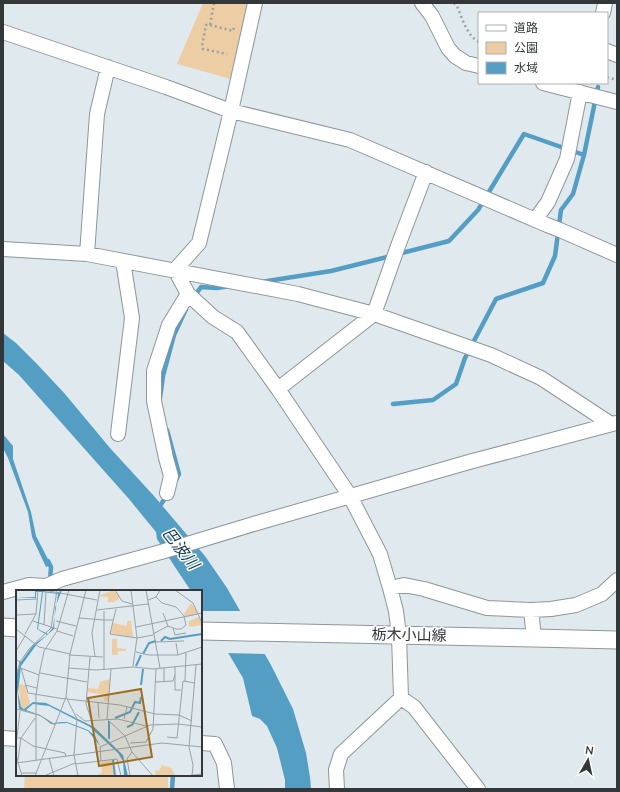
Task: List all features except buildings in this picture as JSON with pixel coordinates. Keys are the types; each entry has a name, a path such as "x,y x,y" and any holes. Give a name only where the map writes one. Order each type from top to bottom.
{"main road":[{"path":"3,627 16,628"},
{"name":"栃木小山線","path":"206,631 617,640"}],"street":[{"path":"176,270 199,243 255,3"},
{"path":"422,3 432,16 448,48 455,56 466,63 478,66"},
{"path":"3,32 108,67 231,111 350,140 617,255"},
{"path":"87,254 97,114 108,67"},
{"path":"547,84 611,101"},
{"path":"541,222 567,159 570,141 583,94"},
{"path":"278,389 374,314 426,172"},
{"path":"3,249 87,254 123,260 298,294 374,314 490,355 541,378 614,423"},
{"path":"118,434 132,318 123,260"},
{"path":"176,270 188,294 213,317 237,332 278,389 350,496 380,554 396,611 399,635 401,698 341,754 336,770 337,789"},
{"path":"167,493 171,476 154,401 154,371 169,325 188,294"},
{"path":"3,592 29,585 44,588 62,579 161,552 469,462 614,423"},
{"path":"390,588 404,586 424,589 487,608 531,610 551,609 576,605 602,594 617,580"},
{"path":"531,610 534,638"},
{"path":"401,698 414,707 478,789"},
{"path":"3,738 16,738"},
{"path":"202,743 215,744 224,763 227,789"}],"path":[{"path":"210,26 214,3"},
{"path":"454,3 457,6 469,33 478,42"},
{"path":"227,54 203,49 202,46 206,25 233,31 235,24"}],"green space":[{"path":"203,3 248,3 231,79 177,64"},
{"path":"25,776 168,776 168,789 24,789"}],"water":[{"name":"巴波川","path":"3,333 16,343 65,394 110,448 154,496 205,556 227,588 271,665 293,709 306,753 311,789 285,789 285,780 277,748 267,726 260,719 252,716 243,678 202,609 202,590 190,590 157,539 156,532 129,499 19,375 3,361"},
{"path":"3,434 13,446 13,459 31,512 36,536 51,565 46,567 32,537 28,512 3,448"}],"pier":[{"path":"202,611 242,611 267,654 226,653"}],"waterway":[{"path":"398,254 449,241 478,210 524,134 584,155 598,87"},
{"path":"393,404 433,400 456,384 465,358 496,299 543,283 555,256 561,210 573,194 584,155"},
{"path":"261,282 331,271 391,256"},
{"path":"194,297 201,287 217,288 230,286"},
{"path":"160,398 163,376 174,335 186,309"},
{"path":"167,430 179,474 175,482"},
{"path":"158,509 167,495"},
{"path":"48,561 51,567 50,581"},
{"path":"172,789 173,776"}]}
